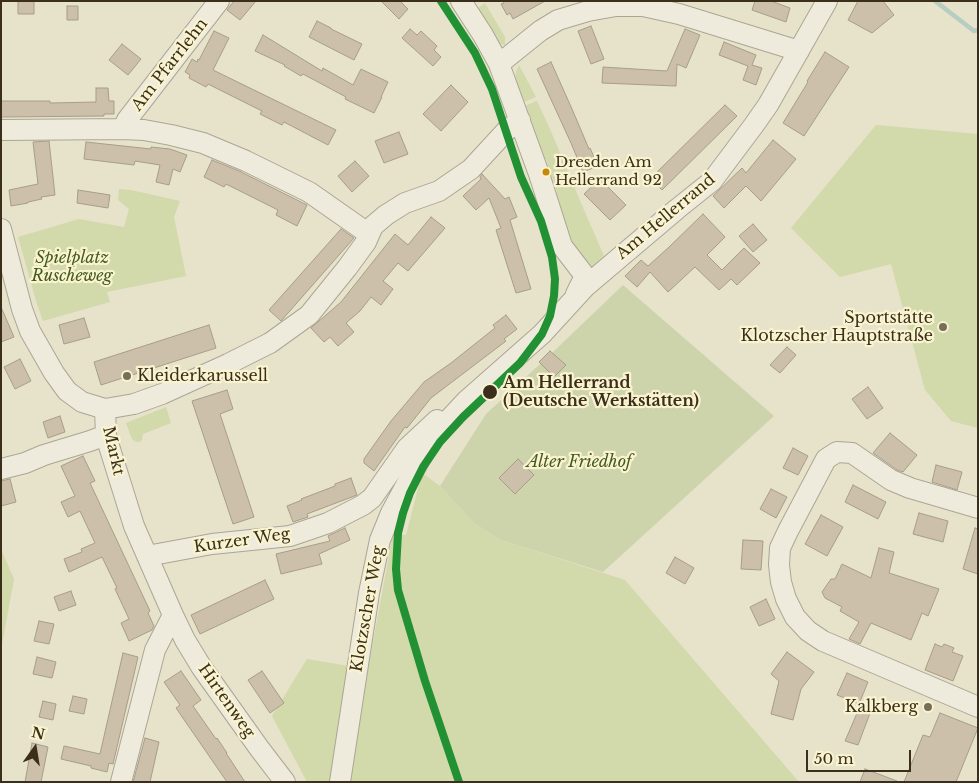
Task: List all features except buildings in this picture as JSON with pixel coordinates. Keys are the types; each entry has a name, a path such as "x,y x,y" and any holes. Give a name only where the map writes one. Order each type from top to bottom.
{"street":[{"name":"Am Pfarrlehn","path":"123,129 127,120 219,1"},
{"path":"460,1 483,35 499,64 539,174 562,246 585,276 574,298"},
{"name":"Am Hellerrand","path":"466,401 542,334 586,286 712,181 768,105 827,1"},
{"path":"499,64 540,31 558,20 588,11 643,3 799,50"},
{"name":"Markt","path":"173,615 134,526 106,435 105,409 134,404 162,394 270,343 309,315 366,242 374,226 386,215 405,203 439,191 471,169 506,131 520,120"},
{"path":"1,130 144,130 203,143 246,161 309,192 369,234"},
{"path":"1,229 30,331 49,364 67,391 82,402 105,409"},
{"name":"Kurzer Weg","path":"147,556 212,544 290,536 328,523 363,505 372,498 407,448 434,422 466,401"},
{"name":"Klotzscher Weg","path":"340,782 369,593 380,540 391,513 420,459 439,430 466,401"},
{"path":"1,468 106,435"},
{"path":"978,508 910,488 891,480 852,454 837,452 826,459 788,531 780,548 779,565 786,599 795,617 808,631 823,640 978,707"},
{"path":"120,782 155,650 173,615"},
{"name":"Hirtenweg","path":"173,615 202,668 285,782"}],"green space":[{"path":"485,3 505,37 505,45 497,43 475,10"},
{"path":"519,65 536,97 521,103 515,81"},
{"path":"537,101 604,256 592,267 583,261 571,247 551,194 557,192 546,159 540,160 522,107"},
{"path":"876,125 978,134 978,428 951,421 925,390 891,264 840,277 791,228"},
{"name":"Spielplatz Ruscheweg","path":"119,189 180,201 174,217 186,276 107,292 110,302 43,321 18,237 79,219 124,227 129,209 118,200"},
{"name":"Alter Friedhof","path":"623,285 774,416 603,572 501,540 474,523 440,486 486,414"},
{"path":"166,407 171,423 143,434 142,440 139,442 132,439 126,423"},
{"path":"422,473 440,486 474,523 501,540 625,580 799,782 347,782 393,534 406,535"},
{"path":"1,549 14,579 1,650"},
{"path":"307,659 355,667 337,782 307,782 272,716"}],"waterway":[{"path":"935,1 974,31 978,30"}],"transit line":[{"path":"441,1 475,53 492,89 521,177 541,221 552,257 555,279 550,316 542,334 520,363 463,417 440,442 423,467 410,493 398,533 396,569 398,590 425,681 459,782"}],"place":[{"name":"Dresden Am Hellerrand 92","path":"546,172"},
{"name":"Sportstätte Klotzscher Hauptstraße","path":"943,327"},
{"name":"Kleiderkarussell","path":"127,376"},
{"name":"Am Hellerrand (Deutsche Werkstätten)","path":"490,392"},
{"name":"Kalkberg","path":"928,707"}]}
